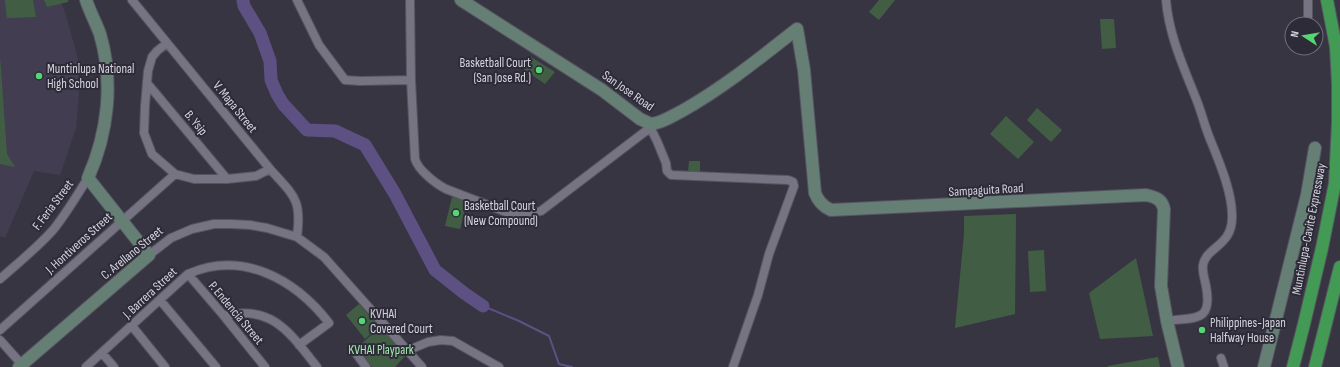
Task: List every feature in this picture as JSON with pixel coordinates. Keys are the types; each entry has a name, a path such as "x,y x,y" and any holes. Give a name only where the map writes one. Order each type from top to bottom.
{"highway":[{"name":"Muntinlupa-Cavite Expressway","path":"1292,367 1320,256 1334,183 1338,122 1338,84 1336,47 1327,0"},
{"path":"1316,367 1340,267"}],"street":[{"path":"86,0 100,34 105,56 107,83 106,119 102,140 88,178 149,255"},
{"name":"V. Mapa Street","path":"132,0 270,169 291,192 296,200 298,209 299,221 297,237"},
{"path":"297,0 320,45 345,80 411,80"},
{"path":"410,0 411,80 415,159 418,166 439,185 446,189 506,212 526,216 541,211 652,126 666,163 667,171 671,175 788,180 792,182 794,186 769,254 751,315 733,367"},
{"name":"San Jose Road","path":"461,0 602,90 640,119 651,124 652,126 695,104 739,75 797,29"},
{"path":"1166,0 1170,29 1217,156 1229,194 1232,218 1227,237 1210,254 1203,265 1208,297 1208,307 1204,314 1199,317 1167,321"},
{"path":"1308,0 1308,16"},
{"name":"Sampaguita Road","path":"797,29 804,70 815,193 817,198 827,208 838,211 1146,195 1151,196 1161,201 1164,209 1161,286 1167,321 1178,367"},
{"path":"167,43 152,57 148,71 144,133 152,154 175,174 194,179 227,179 256,176 270,169"},
{"name":"B. Ysip","path":"147,83 227,179"},
{"path":"1264,367 1307,195 1315,148"},
{"name":"J. Hontiveros Street","path":"0,330 175,174"},
{"name":"F. Feria Street","path":"0,279 53,230 88,178"},
{"name":"C. Arellano Street","path":"21,366 149,255 171,238 192,229 214,224 232,224 267,228 297,237 324,257 409,350 422,367"},
{"name":"J. Barrera Street","path":"86,367 188,274 211,267 231,265 244,266 269,274 288,284 321,312 329,323 299,345"},
{"name":"P. Endencia Street","path":"188,274 265,367"},
{"path":"160,300 216,367"},
{"path":"224,316 236,313 256,314 264,316 277,323 299,345 317,367"},
{"path":"132,326 165,367"},
{"path":"0,340 21,366"},
{"path":"409,350 428,342 441,340 453,341 499,367"},
{"path":"355,352 366,367"},
{"path":"102,353 114,367"},
{"path":"1221,358 1224,367"}],"shaded area":[{"name":"Muntinlupa National High School","path":"0,0 60,0 65,12 78,59 79,94 76,128 60,175 34,171 5,238 0,236"}],"green space":[{"path":"5,0 33,0 36,17 7,18"},
{"path":"44,0 68,0 68,2 47,7"},
{"path":"879,0 895,0 879,20 869,12"},
{"path":"1100,19 1114,19 1116,48 1102,49"},
{"path":"0,56 7,154 15,167 0,164"},
{"name":"Basketball Court (San Jose Rd.)","path":"531,57 555,72 545,84 522,68"},
{"path":"1037,108 1062,130 1051,142 1027,120"},
{"path":"1006,116 1034,142 1018,159 990,134"},
{"path":"689,161 700,161 700,172 688,172"},
{"name":"Basketball Court (New Compound)","path":"452,197 467,201 460,229 445,226"},
{"path":"1016,214 1015,314 955,328 964,234 964,216"},
{"path":"1044,250 1046,291 1030,292 1028,251"},
{"path":"1136,258 1153,336 1100,339 1089,293"},
{"name":"KVHAI Covered Court","path":"359,304 379,326 365,339 346,315"},
{"name":"KVHAI Playpark","path":"382,325 407,354 395,367 372,367 357,348"},
{"path":"1158,357 1160,367 1108,367 1108,366"}],"waterway":[{"path":"243,0 244,6 260,33 270,61 271,80 283,104 307,130 335,131 365,145 395,194 435,270 483,306"},
{"path":"483,306 519,321 549,336 559,364 572,367"}],"place":[{"name":"Basketball Court (San Jose Rd.)","path":"539,70"},
{"name":"Muntinlupa National High School","path":"39,76"},
{"name":"Basketball Court (New Compound)","path":"456,213"},
{"name":"KVHAI Covered Court","path":"362,321"},
{"name":"Philippines-Japan Halfway House","path":"1202,330"}]}
